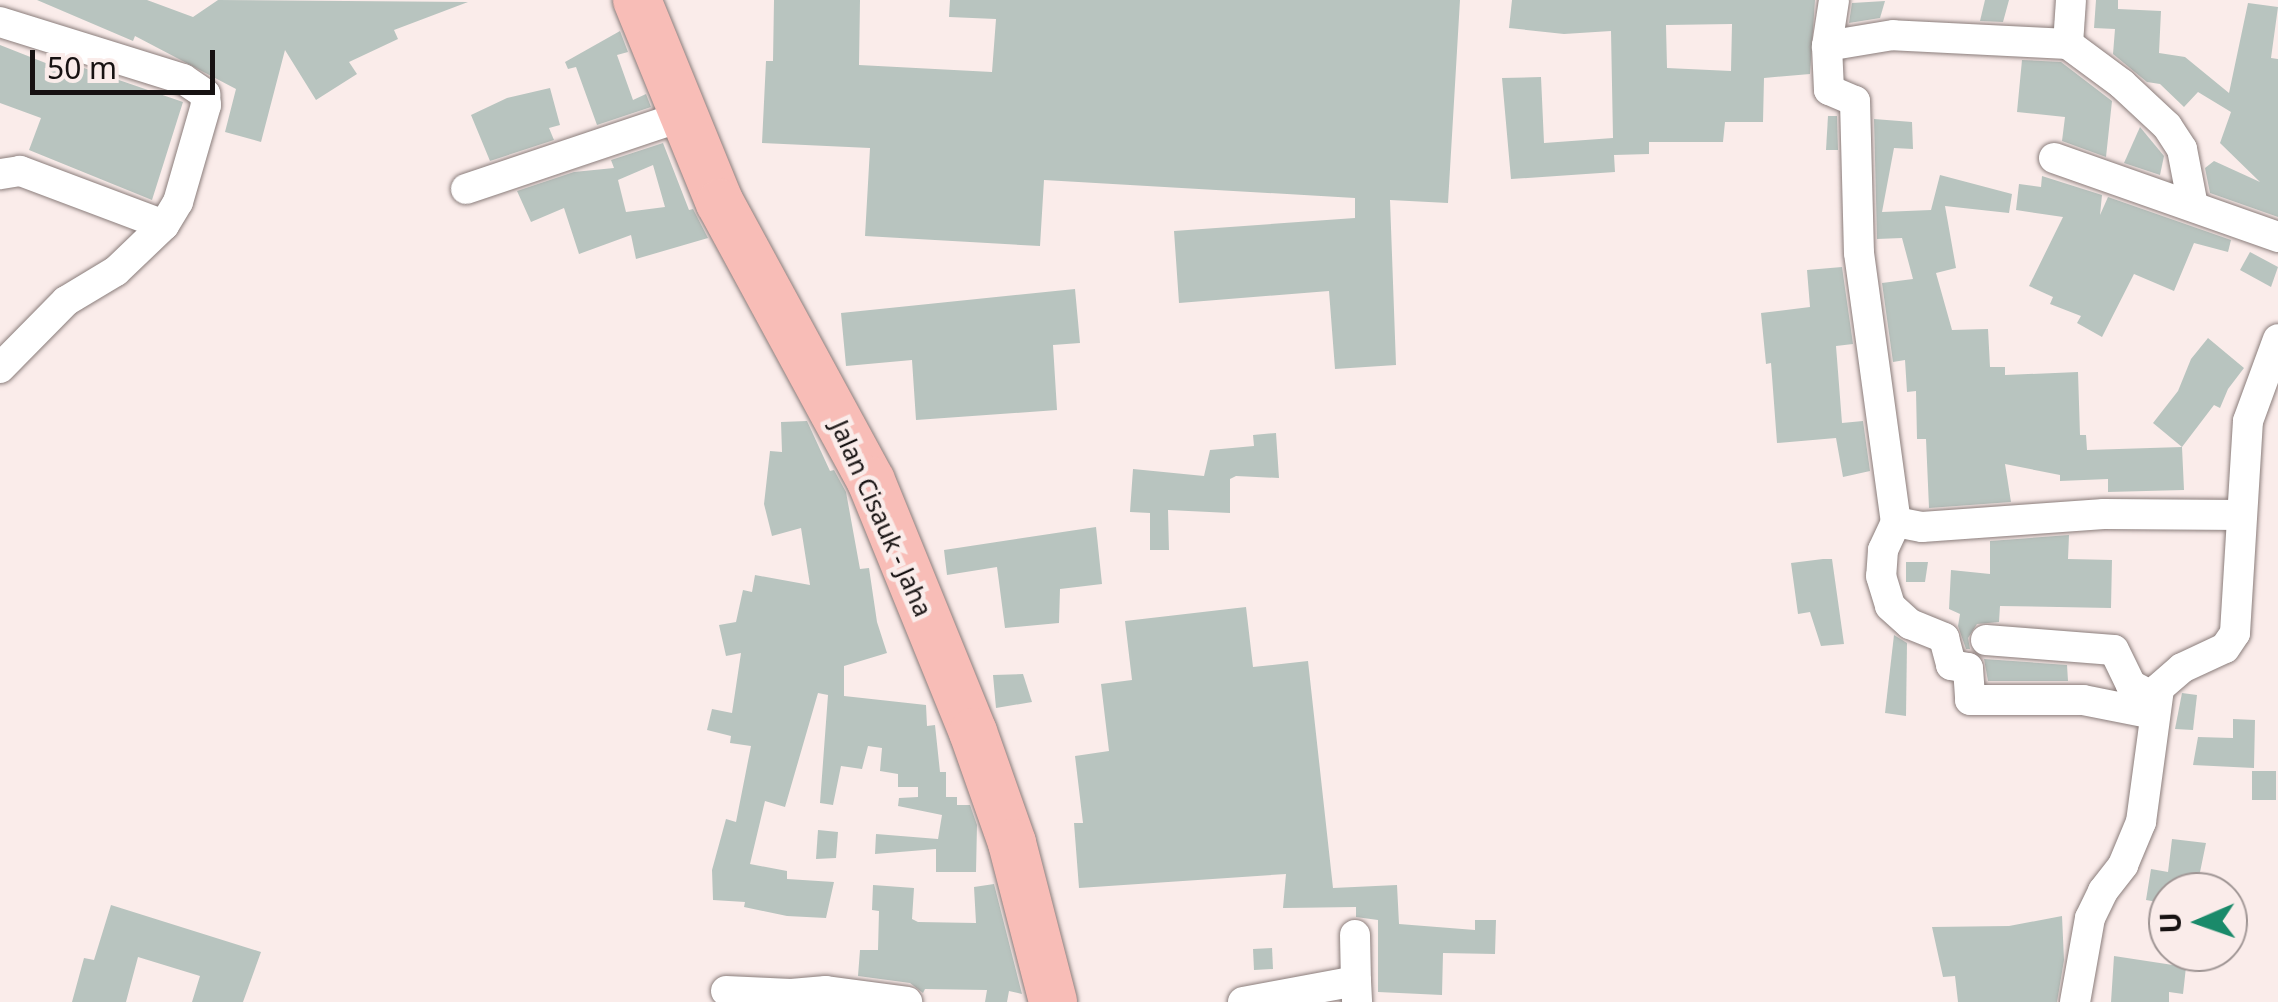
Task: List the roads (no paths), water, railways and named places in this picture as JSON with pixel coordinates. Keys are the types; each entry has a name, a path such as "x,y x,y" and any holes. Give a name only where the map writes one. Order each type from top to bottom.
{"main road":[{"name":"Jalan Cisauk - Jaha","path":"637,0 720,203 862,465 886,517 973,732 1012,843 1052,1002"}],"street":[{"path":"1834,0 1827,46 1829,90 1856,101 1859,253 1896,522 1884,550 1882,576 1890,606 1910,624 1944,638 1951,666 1968,668 1970,700 2083,700 2154,706"},
{"path":"2068,44 2072,0"},
{"path":"0,22 183,79 204,94 192,158 164,225 116,271 66,301 0,368"},
{"path":"1827,46 1894,35 2068,44 2167,126 2182,149 2193,206"},
{"path":"466,189 683,116"},
{"path":"2054,158 2278,237"},
{"path":"0,174 20,171 164,225"},
{"path":"2075,1002 2090,918 2103,891 2123,865 2141,822 2154,706 2174,673 2225,648 2235,633 2248,421 2278,339"},
{"path":"1896,522 1922,527 2104,514 2240,515"},
{"path":"1986,640 2114,650 2131,684 2154,706"},
{"path":"1244,1002 1357,992 1355,935"},
{"path":"726,991 826,991 907,1002"}]}
